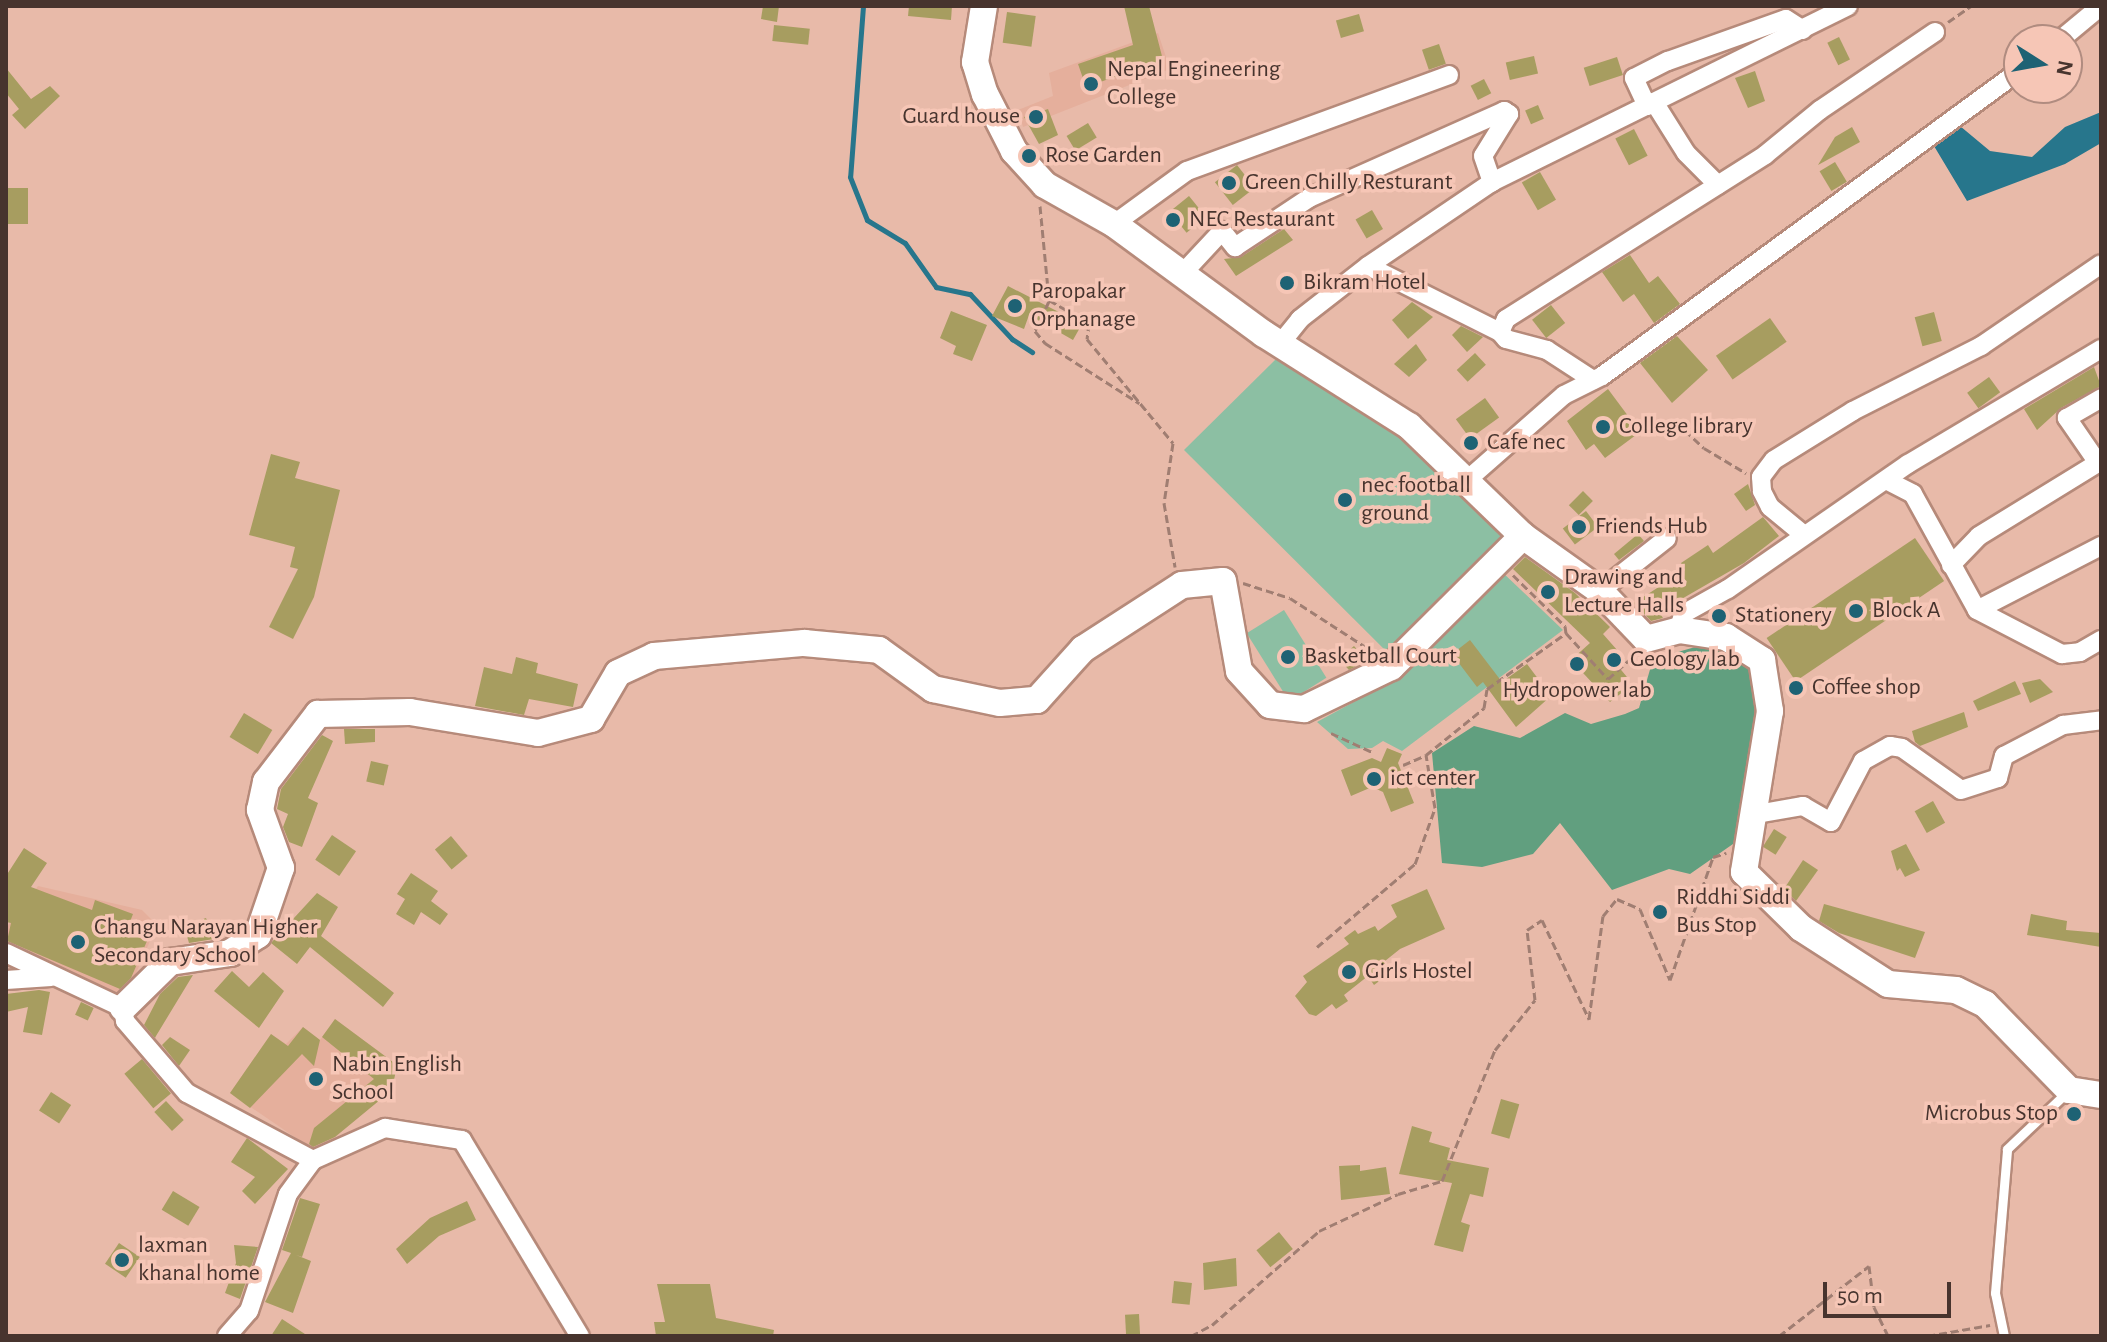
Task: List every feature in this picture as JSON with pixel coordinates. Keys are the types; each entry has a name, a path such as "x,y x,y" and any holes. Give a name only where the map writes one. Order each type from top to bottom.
{"street":[{"path":"984,6 975,62 985,94 1014,151 1045,185 1114,224 1280,344 1409,426 1523,536 1600,591 1646,639 1679,630 1726,637 1762,660 1770,711 1745,848 1744,872 1801,928 1888,984 1956,990 1985,1004 2069,1090 2101,1095"},
{"path":"1280,344 1300,319 1368,266 1492,182 1848,6"},
{"path":"2079,24 2101,6"},
{"path":"1718,185 1686,153 1634,78 1668,61 1786,19 1803,30"},
{"path":"1500,332 1506,319 1718,185 1935,32"},
{"path":"1114,224 1187,171 1449,75"},
{"path":"1466,481 1564,395 1593,380 2003,83"},
{"path":"1182,274 1222,231 1235,247 1309,198 1504,111 1509,114 1483,156 1492,182"},
{"path":"1804,535 1770,507 1761,477 1774,460 1827,427 1981,346 2101,264"},
{"path":"1368,266 1500,332 1506,339 1547,350 1593,380"},
{"path":"1679,630 1683,614 1886,480 2101,349"},
{"path":"1951,565 1979,536 2099,462 2067,418 2101,398"},
{"path":"1886,480 1913,494 1977,610 2062,654 2080,652 2101,640"},
{"path":"123,1008 170,962 230,953 258,935 281,868 260,810 266,782 318,714 410,712 538,733 591,719 618,673 654,656 804,643 879,650 933,689 1000,703 1037,700 1083,649 1182,585 1223,581 1239,671 1270,705 1304,709 1391,667 1523,536"},
{"path":"1600,591 1667,538"},
{"path":"1977,610 2101,546"},
{"path":"1751,815 1803,806 1831,822 1863,761 1890,746 1902,748 1961,790 1998,778 2004,756 2063,725 2101,720"},
{"path":"6,953 123,1008"},
{"path":"6,980 54,977"},
{"path":"123,1008 125,1021 187,1093 313,1160"},
{"path":"227,1336 249,1311 288,1194 313,1160 385,1128 462,1140 580,1336"}],"lane":[{"path":"2004,1336 1995,1293 2007,1149 2069,1090"}],"path":[{"path":"1935,32 1971,6"},
{"path":"1045,185 1039,202 1049,300 1035,331 1045,343 1143,405"},
{"path":"1049,300 1089,323 1087,339 1173,443 1164,503 1182,585"},
{"path":"1676,422 1704,448 1761,477"},
{"path":"1499,561 1565,626 1566,633 1608,679 1646,639"},
{"path":"1223,581 1248,582 1290,598 1356,637 1391,667"},
{"path":"1403,765 1426,755 1484,708 1487,689 1566,633"},
{"path":"1331,733 1372,752"},
{"path":"1317,947 1415,864 1435,808 1426,755"},
{"path":"1191,1336 1212,1325 1319,1231 1398,1194 1442,1181 1495,1050 1535,1000 1527,930 1542,920 1589,1019 1603,916 1617,899 1640,909 1670,980 1713,857 1745,848"},
{"path":"1779,1336 1869,1266 1874,1307 1888,1336"},
{"path":"1927,1336 2001,1323"}],"shaded area":[{"name":"Nepal Engineering College","path":"1158,33 1170,69 1023,127 1018,110 1053,96 1049,73"},
{"name":"Changu Narayan Higher Secondary School","path":"38,886 142,910 157,925 126,996 6,957 6,928"},
{"name":"Nabin English School","path":"335,1019 397,1065 387,1094 312,1156 299,1140 230,1093 271,1034 286,1044 303,1027 320,1040"}],"green space":[{"path":"1281,354 1441,464 1510,540 1391,656 1184,450"},
{"path":"1500,570 1563,630 1402,751 1383,741 1372,748 1348,749 1317,722 1383,686"},
{"name":"Basketball Court","path":"1284,610 1326,678 1289,701 1247,633"},
{"path":"1713,642 1764,665 1743,837 1690,874 1669,869 1612,890 1560,823 1533,854 1482,867 1442,863 1432,753 1474,726 1520,738 1565,713 1591,724 1625,714 1639,708 1653,659"}],"water":[{"path":"2101,112 2101,143 2065,164 1967,201 1934,146 1960,126 1990,151 2032,157 2065,127"}],"building":[{"path":"763,6 779,6 777,22 761,19"},
{"path":"909,6 952,6 951,20 908,16"},
{"path":"1124,6 1149,6 1163,60 1086,87 1078,64 1133,45"},
{"path":"1007,12 1036,16 1031,47 1003,43"},
{"path":"1359,14 1364,31 1341,38 1336,21"},
{"path":"774,25 810,29 808,45 772,41"},
{"path":"1839,37 1850,59 1838,65 1827,43"},
{"path":"1439,44 1446,64 1429,70 1422,50"},
{"path":"1534,56 1538,74 1510,80 1506,63"},
{"path":"1617,57 1623,75 1590,86 1584,68"},
{"path":"6,68 31,99 50,86 60,96 25,129 12,115 19,109 6,93"},
{"path":"1755,71 1765,101 1748,108 1735,78"},
{"path":"1484,79 1491,93 1478,100 1471,86"},
{"path":"1538,105 1544,119 1531,124 1525,110"},
{"path":"1048,109 1058,135 1039,144 1024,117"},
{"path":"1088,123 1097,138 1075,150 1067,136"},
{"path":"1852,127 1860,142 1818,165 1835,137"},
{"path":"1634,129 1648,156 1629,165 1615,139"},
{"path":"1835,162 1847,182 1831,191 1820,171"},
{"path":"1237,165 1255,188 1233,205 1215,182"},
{"path":"1540,172 1556,200 1538,210 1522,182"},
{"path":"6,188 28,188 28,224 6,224"},
{"path":"1189,196 1206,217 1187,233 1170,212"},
{"path":"1372,210 1383,229 1367,239 1356,220"},
{"path":"1284,229 1293,240 1236,276 1224,259 1241,257"},
{"path":"1630,255 1649,283 1658,276 1680,304 1654,323 1634,294 1623,302 1602,272"},
{"path":"1008,286 1082,324 1073,340 1029,315 1024,329 992,316"},
{"path":"1412,302 1433,317 1408,339 1392,320"},
{"path":"1551,305 1565,323 1546,338 1532,320"},
{"path":"951,311 987,325 972,361 953,354 956,346 940,338"},
{"path":"1934,312 1942,341 1922,346 1915,317"},
{"path":"1770,318 1787,342 1733,380 1716,356"},
{"path":"1461,326 1483,337 1467,352 1452,335"},
{"path":"1677,336 1708,370 1672,403 1640,363"},
{"path":"1416,344 1427,360 1409,377 1394,364"},
{"path":"1475,353 1486,365 1468,382 1457,370"},
{"path":"2094,367 2101,386 2061,408 2037,430 2024,409"},
{"path":"1989,377 2000,392 1978,408 1967,393"},
{"name":"College library","path":"1608,389 1640,432 1605,458 1594,444 1586,450 1567,421"},
{"path":"1485,398 1499,417 1470,439 1456,419"},
{"path":"271,454 300,462 295,478 340,490 314,597 293,639 269,627 298,569 290,567 295,547 249,535"},
{"path":"1748,484 1755,505 1746,511 1734,494"},
{"path":"1583,491 1593,501 1579,515 1569,505"},
{"path":"1586,511 1598,527 1575,544 1563,528"},
{"path":"1763,517 1779,536 1744,563 1659,612 1663,618 1651,621 1634,603 1685,570 1681,563 1708,545 1713,553"},
{"path":"1638,534 1644,541 1619,560 1614,554"},
{"name":"Block A","path":"1915,538 1944,581 1796,681 1767,638"},
{"path":"1525,557 1575,593 1610,627 1603,634 1625,659 1617,665 1627,677 1619,683 1624,691 1610,702 1571,660 1590,643 1513,569"},
{"path":"1470,640 1502,682 1527,664 1551,696 1516,727 1483,682 1477,687 1452,654"},
{"path":"1354,646 1367,661 1349,670 1339,659"},
{"path":"516,657 538,663 536,673 578,684 573,707 529,699 524,715 475,706 484,667 512,674"},
{"path":"2040,679 2053,692 2030,703 2022,683"},
{"path":"2015,681 2021,694 1978,711 1973,701"},
{"path":"1964,712 1968,727 1920,746 1915,742 1912,731"},
{"path":"244,713 272,730 258,754 230,737"},
{"path":"344,729 375,729 375,742 345,744"},
{"path":"322,735 333,741 308,798 318,803 302,847 289,842 283,827 288,814 277,809 281,789"},
{"name":"ict center","path":"1387,748 1402,754 1398,763 1414,803 1391,812 1383,792 1372,787 1351,796 1341,770 1372,758 1381,762"},
{"path":"371,761 389,765 384,786 366,781"},
{"path":"1933,801 1945,823 1927,833 1915,811"},
{"path":"1774,829 1787,837 1776,855 1763,847"},
{"path":"332,835 356,851 339,876 315,860"},
{"path":"451,836 468,856 452,869 435,849"},
{"path":"1906,844 1920,870 1905,877 1900,868 1897,871 1891,851"},
{"name":"Changu Narayan Higher Secondary School","path":"24,848 47,863 31,887 92,910 95,900 133,914 126,932 147,941 131,978 120,989 7,941 11,923 6,922 6,876"},
{"path":"1803,860 1818,870 1796,901 1784,889"},
{"path":"411,873 438,891 431,901 448,914 440,925 421,912 414,925 396,914 405,899 397,894"},
{"name":"Girls Hostel","path":"1427,889 1445,929 1400,949 1385,961 1390,973 1374,985 1368,976 1344,995 1348,1001 1336,1009 1332,1004 1316,1016 1309,1014 1295,996 1307,982 1303,976 1349,944 1344,938 1355,930 1358,934 1375,926 1378,931 1397,917 1391,905"},
{"path":"317,893 338,907 321,936 394,993 383,1007 310,947 297,964 271,943"},
{"path":"1824,904 1925,932 1915,958 1839,933 1819,921"},
{"path":"2031,914 2067,921 2066,930 2101,933 2101,947 2027,935"},
{"path":"206,918 214,939 189,943 184,926"},
{"path":"232,971 249,987 263,972 284,991 259,1028 214,991"},
{"path":"193,975 155,1038 144,1025 160,994 178,977"},
{"path":"39,990 50,992 42,1035 23,1032 28,1007 6,1012 6,994"},
{"path":"81,1002 94,1008 88,1021 75,1015"},
{"path":"335,1019 397,1065 392,1090 335,1137 313,1147 309,1144 314,1128 374,1079 322,1037"},
{"path":"303,1027 320,1040 314,1066 302,1054 250,1108 230,1093 271,1034 288,1046"},
{"path":"170,1037 190,1050 179,1066 162,1045"},
{"path":"142,1059 171,1093 153,1108 124,1074"},
{"path":"51,1092 71,1105 59,1124 39,1110"},
{"path":"1501,1099 1519,1104 1509,1139 1491,1134"},
{"path":"166,1101 184,1120 172,1131 154,1112"},
{"path":"1412,1126 1432,1132 1429,1142 1450,1148 1447,1160 1489,1168 1483,1197 1470,1194 1461,1222 1470,1225 1463,1252 1434,1245 1452,1183 1399,1174"},
{"path":"247,1138 288,1169 255,1204 242,1191 255,1177 231,1162"},
{"path":"1360,1165 1360,1171 1386,1167 1390,1194 1341,1200 1339,1166"},
{"path":"173,1191 200,1207 188,1226 162,1210"},
{"path":"300,1198 320,1204 302,1257 296,1255 311,1261 293,1313 265,1302 291,1253 282,1250"},
{"path":"467,1201 476,1220 439,1236 407,1264 396,1249 430,1218"},
{"path":"1279,1232 1293,1249 1270,1267 1256,1250"},
{"name":"laxman khanal home","path":"119,1243 140,1257 126,1278 105,1264"},
{"path":"234,1245 258,1247 240,1299 225,1293 236,1263"},
{"path":"1236,1258 1237,1286 1204,1290 1203,1263"},
{"path":"1174,1281 1192,1283 1190,1305 1172,1303"},
{"path":"657,1284 710,1284 716,1318 774,1330 773,1336 656,1336 654,1322 665,1322"},
{"path":"1139,1314 1140,1336 1126,1336 1125,1315"},
{"path":"282,1319 308,1336 271,1336"}],"waterway":[{"path":"863,6 850,177 867,220 905,243 936,287 970,294 1012,339 1032,352"}],"place":[{"name":"Nepal Engineering College","path":"1091,84"},
{"name":"Guard house","path":"1036,117"},
{"name":"Rose Garden","path":"1029,156"},
{"name":"Green Chilly Resturant","path":"1229,183"},
{"name":"NEC Restaurant","path":"1173,220"},
{"name":"Bikram Hotel","path":"1287,283"},
{"name":"Paropakar Orphanage","path":"1015,306"},
{"name":"College library","path":"1603,427"},
{"name":"Cafe nec","path":"1471,443"},
{"name":"nec football ground","path":"1345,500"},
{"name":"Friends Hub","path":"1579,527"},
{"name":"Drawing and Lecture Halls","path":"1548,592"},
{"name":"Block A","path":"1856,611"},
{"name":"Stationery","path":"1719,616"},
{"name":"Basketball Court","path":"1288,657"},
{"name":"Geology lab","path":"1614,660"},
{"name":"Hydropower lab","path":"1577,664"},
{"name":"Coffee shop","path":"1796,688"},
{"name":"ict center","path":"1374,779"},
{"name":"Riddhi Siddi Bus Stop","path":"1660,912"},
{"name":"Changu Narayan Higher Secondary School","path":"78,942"},
{"name":"Girls Hostel","path":"1349,972"},
{"name":"Nabin English School","path":"316,1079"},
{"name":"Microbus Stop","path":"2074,1114"},
{"name":"laxman khanal home","path":"122,1260"}]}
